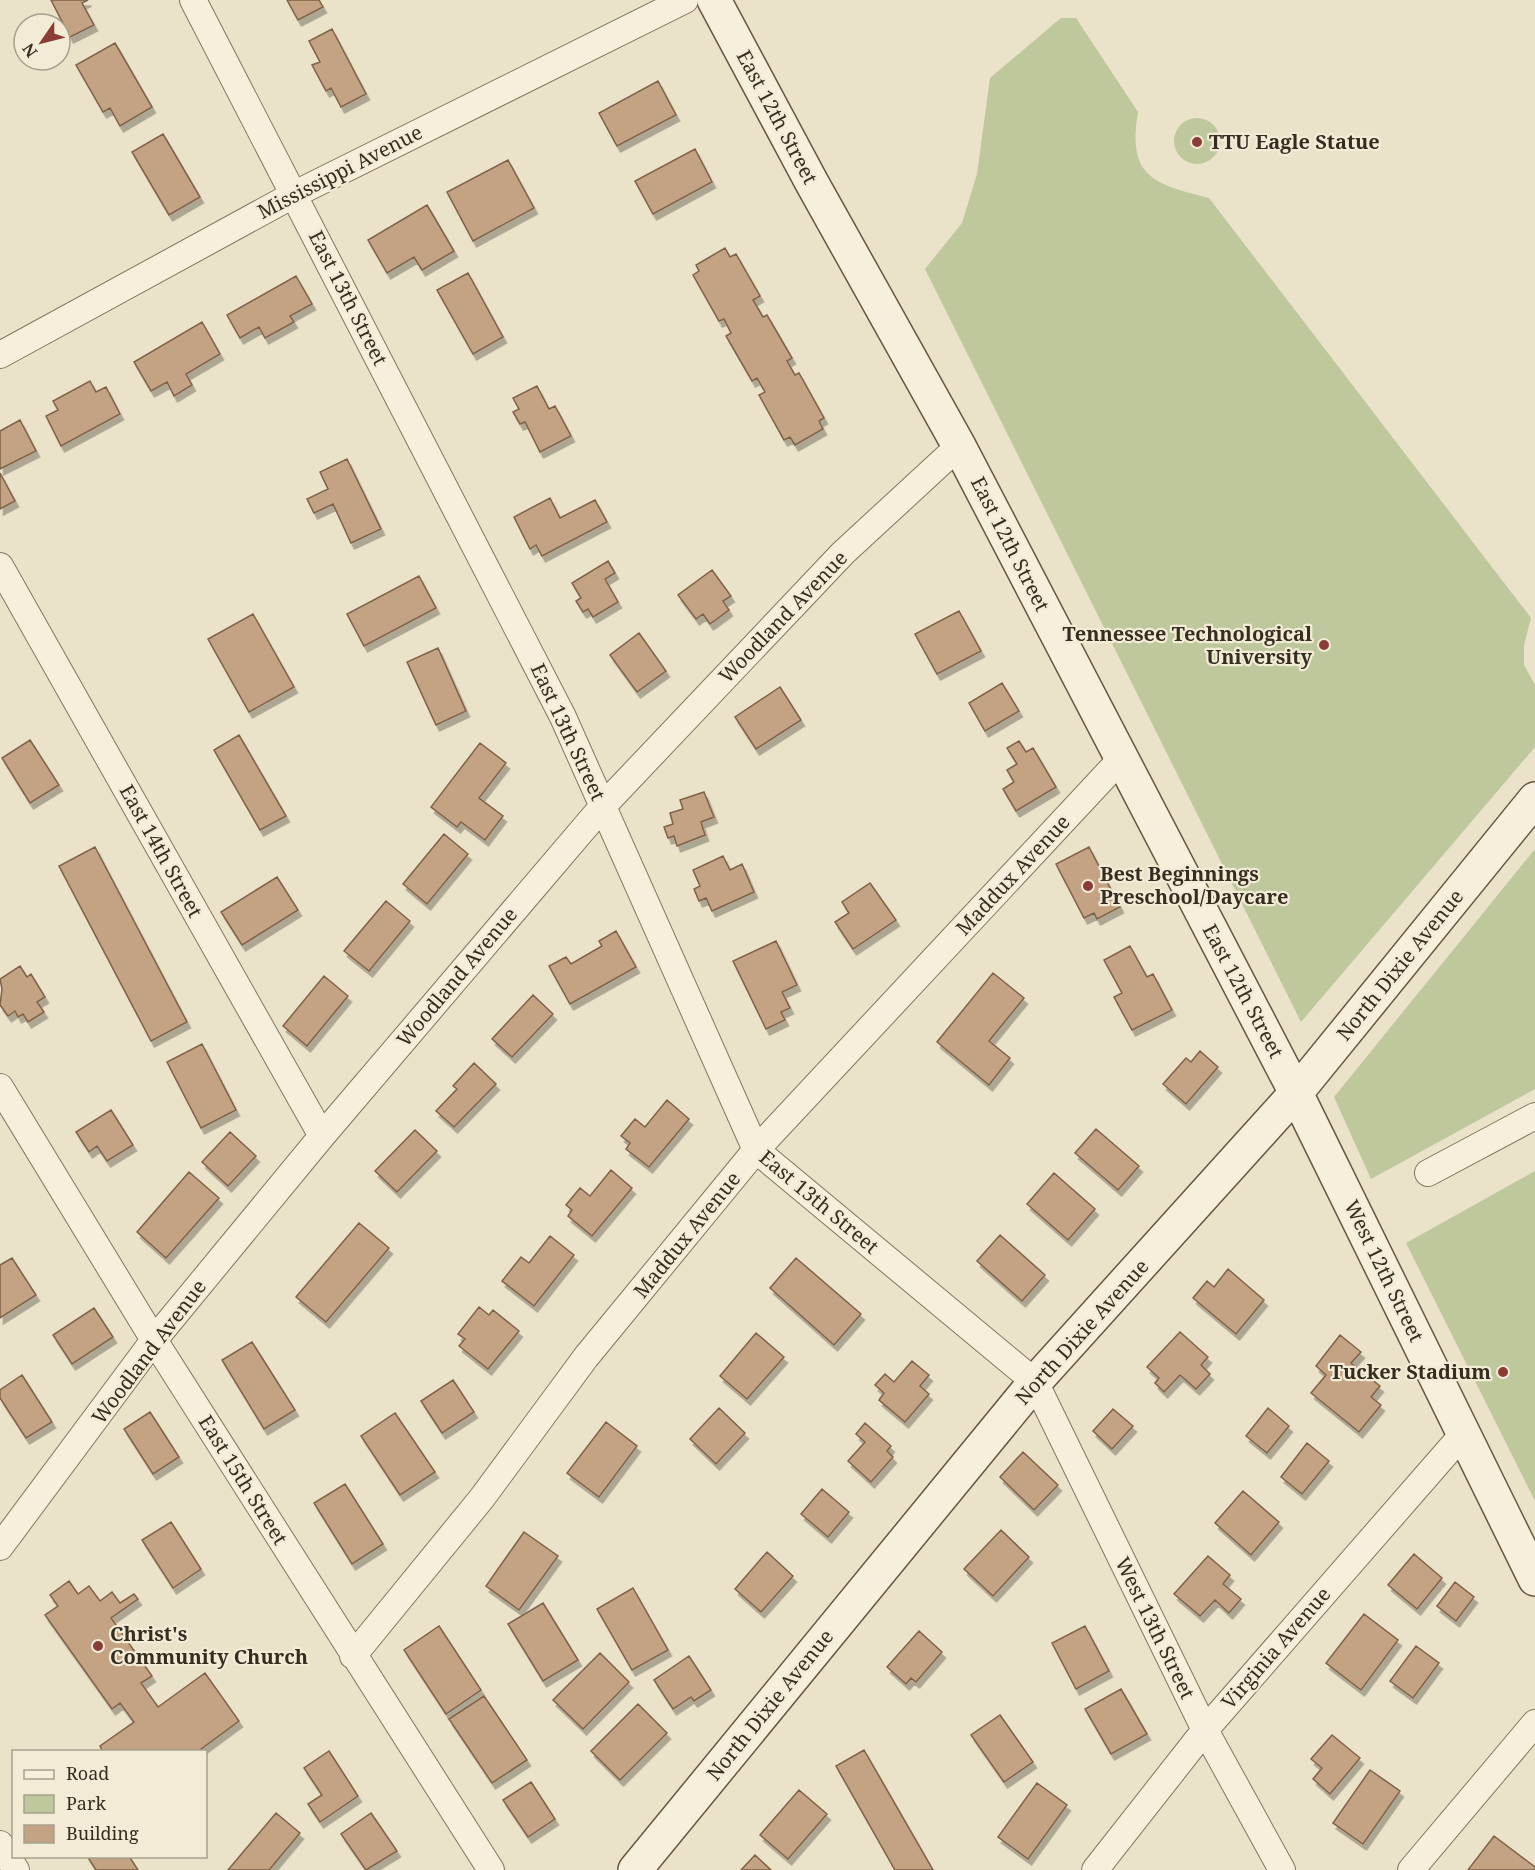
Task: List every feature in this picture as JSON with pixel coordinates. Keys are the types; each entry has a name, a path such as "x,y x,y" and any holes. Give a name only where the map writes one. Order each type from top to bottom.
{"street":[{"name":"East 13th Street","path":"193,0 563,717 756,1150 1035,1382"},
{"name":"Mississippi Avenue","path":"0,355 295,194 686,0"},
{"name":"East 12th Street","path":"714,0 812,183 959,446 1296,1093"},
{"name":"Woodland Avenue","path":"0,1547 154,1340 322,1136 603,806 843,554 959,446"},
{"name":"East 14th Street","path":"0,566 322,1136"},
{"name":"Maddux Avenue","path":"353,1656 482,1498 586,1357 756,1150 1121,759"},
{"name":"North Dixie Avenue","path":"635,1870 1035,1382 1296,1093 1535,799"},
{"name":"East 15th Street","path":"0,1087 154,1340 491,1870"},
{"name":"West 12th Street","path":"1296,1093 1535,1579"},
{"path":"1428,1173 1535,1116"},
{"name":"West 13th Street","path":"1035,1382 1205,1730 1282,1870"},
{"name":"Virginia Avenue","path":"1095,1870 1205,1730 1464,1433"},
{"path":"1411,1870 1535,1723"},
{"path":"0,1844 16,1870"}],"green space":[{"path":"1061,18 1076,18 1138,112 1136,150 1148,174 1172,188 1209,198 1531,618 1524,645 1524,665 1535,685 1535,747 1301,1022 925,269 962,223 977,174 990,78"},
{"path":"1197,118 1213,125 1220,141 1213,157 1197,164 1181,157 1174,141 1181,125"},
{"path":"1535,849 1535,1089 1371,1179 1334,1097"},
{"name":"Tucker Stadium","path":"1535,1171 1535,1501 1406,1243"}],"building":[{"path":"51,0 88,0 82,3 94,25 72,36 72,12 57,12"},
{"path":"287,0 319,0 323,7 298,20"},
{"path":"332,29 366,94 341,107 331,88 326,91 312,65 320,62 309,41"},
{"path":"115,43 152,107 120,126 110,108 103,112 76,65"},
{"path":"658,81 676,115 617,146 599,113"},
{"path":"163,134 200,197 169,215 132,152"},
{"path":"695,149 712,182 653,214 635,181"},
{"path":"508,160 534,208 473,241 447,192"},
{"path":"427,205 454,251 422,270 414,257 387,273 368,240"},
{"path":"725,248 730,257 736,254 760,296 753,300 763,317 767,315 792,358 787,361 795,375 799,373 824,418 819,421 823,429 795,445 790,437 784,440 759,395 765,392 757,378 752,381 726,336 731,333 724,319 719,321 693,275 699,271 696,265"},
{"path":"468,273 503,337 473,354 437,290"},
{"path":"296,276 312,304 290,316 294,322 265,338 259,327 240,338 227,315"},
{"path":"202,322 220,354 186,374 192,385 174,396 167,382 151,391 134,362"},
{"path":"90,381 96,392 106,387 120,414 61,446 46,416 58,410 53,401"},
{"path":"537,386 549,409 555,406 571,436 540,452 525,422 520,424 513,412 519,409 513,398"},
{"path":"20,420 36,451 0,469 0,431"},
{"path":"347,459 381,529 351,543 333,504 314,513 307,499 328,489 320,472"},
{"path":"0,473 15,501 0,509"},
{"path":"550,498 560,518 595,500 607,522 542,556 536,545 530,549 514,517"},
{"path":"608,561 615,573 605,579 618,602 593,617 588,609 583,612 576,601 581,598 572,583"},
{"path":"712,570 731,596 723,601 729,610 710,624 703,614 696,619 678,595"},
{"path":"419,576 436,608 364,646 347,614"},
{"path":"959,611 981,651 937,674 915,634"},
{"path":"253,614 294,687 249,712 208,639"},
{"path":"639,633 666,671 637,692 610,655"},
{"path":"438,648 466,711 436,725 407,662"},
{"path":"1002,683 1019,711 985,731 969,703"},
{"path":"780,687 801,720 756,749 735,717"},
{"path":"239,735 286,816 260,830 214,750"},
{"path":"30,740 59,785 30,803 2,758"},
{"path":"1019,741 1026,752 1033,748 1056,787 1016,811 1003,789 1014,782 1007,770 1017,764 1007,748"},
{"path":"480,743 506,763 479,798 503,816 485,840 461,822 457,827 431,807"},
{"path":"704,792 714,817 701,822 705,835 677,846 674,836 668,838 664,827 673,824 670,813 683,809 680,800"},
{"path":"444,834 468,854 427,904 403,884"},
{"path":"95,847 187,1022 151,1041 59,866"},
{"name":"Best Beginnings Preschool/Daycare","path":"1089,847 1120,907 1097,919 1094,913 1084,918 1056,864"},
{"path":"723,856 730,870 742,864 754,892 712,911 706,898 699,901 694,889 700,886 693,870"},
{"path":"277,877 298,910 242,945 221,912"},
{"path":"870,883 896,920 853,949 835,922 849,913 842,902"},
{"path":"386,901 410,921 369,971 344,951"},
{"path":"616,931 636,967 570,1004 549,966 566,957 571,964 602,946 599,941"},
{"path":"776,941 797,985 782,992 790,1008 781,1012 785,1020 766,1029 733,961"},
{"path":"1130,946 1147,977 1153,974 1172,1010 1132,1030 1114,997 1122,993 1104,960"},
{"path":"20,966 27,977 31,974 45,997 37,1002 44,1012 28,1022 23,1014 18,1017 15,1011 8,1016 0,1005 2,989 0,979"},
{"path":"993,973 1024,998 989,1041 1010,1058 989,1085 937,1042"},
{"path":"324,976 348,996 307,1046 283,1026"},
{"path":"533,995 553,1014 512,1057 492,1039"},
{"path":"202,1044 236,1110 201,1128 167,1062"},
{"path":"1200,1051 1218,1067 1186,1104 1163,1084 1186,1058 1191,1062"},
{"path":"474,1063 496,1084 454,1127 436,1111 457,1089 453,1086"},
{"path":"667,1100 689,1119 649,1167 626,1149 630,1143 621,1136 635,1119 645,1127"},
{"path":"111,1110 133,1145 107,1161 97,1146 89,1152 76,1132"},
{"path":"1096,1129 1139,1166 1118,1190 1075,1153"},
{"path":"415,1130 437,1151 397,1192 375,1171"},
{"path":"230,1132 256,1156 228,1186 202,1162"},
{"path":"611,1170 632,1188 592,1236 568,1216 572,1210 566,1205 580,1188 590,1196"},
{"path":"189,1172 219,1198 166,1258 137,1232"},
{"path":"1054,1173 1095,1209 1068,1240 1027,1204"},
{"path":"359,1223 389,1248 326,1322 296,1297"},
{"path":"1000,1235 1045,1275 1022,1301 977,1261"},
{"path":"550,1236 574,1255 534,1306 502,1281 521,1257 529,1263"},
{"path":"12,1258 36,1295 0,1318 0,1265"},
{"path":"796,1258 861,1314 834,1345 770,1288"},
{"path":"1228,1269 1264,1300 1236,1334 1193,1298 1207,1281 1214,1287"},
{"path":"479,1307 489,1315 493,1310 519,1331 488,1369 459,1346 465,1339 458,1334"},
{"path":"94,1308 113,1337 72,1364 53,1335"},
{"path":"1180,1332 1208,1357 1201,1365 1210,1374 1196,1389 1180,1375 1164,1392 1155,1383 1159,1378 1147,1367"},
{"path":"756,1333 784,1357 747,1399 720,1376"},
{"path":"1340,1335 1361,1352 1351,1363 1380,1386 1371,1397 1381,1405 1359,1432 1311,1393 1326,1375 1316,1366"},
{"path":"252,1342 295,1410 264,1429 222,1360"},
{"path":"912,1361 929,1375 920,1386 929,1394 905,1422 879,1400 884,1393 875,1385 885,1374 894,1382"},
{"path":"22,1375 52,1422 26,1438 0,1398 0,1390"},
{"path":"453,1380 474,1412 442,1433 421,1401"},
{"path":"719,1408 745,1433 716,1464 690,1439"},
{"path":"1268,1408 1289,1426 1267,1453 1246,1436"},
{"path":"1113,1409 1133,1426 1112,1449 1093,1431"},
{"path":"150,1412 179,1457 153,1474 124,1429"},
{"path":"395,1413 435,1472 400,1495 361,1436"},
{"path":"606,1422 637,1446 599,1497 567,1473"},
{"path":"865,1423 891,1446 887,1451 893,1457 871,1482 848,1461 865,1442 856,1434"},
{"path":"1307,1443 1329,1461 1302,1494 1281,1477"},
{"path":"1023,1452 1058,1485 1034,1510 1000,1477"},
{"path":"345,1484 383,1544 352,1564 314,1503"},
{"path":"822,1489 849,1512 828,1537 801,1514"},
{"path":"1243,1491 1279,1522 1251,1555 1215,1523"},
{"path":"171,1522 201,1569 173,1588 142,1540"},
{"path":"1001,1530 1029,1557 993,1596 964,1569"},
{"path":"524,1532 558,1556 519,1610 486,1586"},
{"path":"767,1552 793,1576 761,1612 735,1589"},
{"path":"1414,1554 1442,1578 1417,1609 1388,1585"},
{"path":"1208,1556 1230,1575 1223,1584 1241,1599 1229,1613 1215,1600 1200,1616 1174,1594"},
{"name":"Christ's Community Church","path":"69,1581 78,1594 89,1586 100,1601 112,1592 120,1603 134,1594 138,1599 111,1618 152,1676 141,1683 158,1707 205,1673 239,1721 200,1750 102,1750 100,1746 134,1722 120,1703 112,1709 45,1615 58,1606 50,1595"},
{"path":"1455,1582 1474,1597 1456,1621 1437,1606"},
{"path":"633,1588 668,1650 632,1670 597,1609"},
{"path":"543,1603 578,1660 543,1681 508,1624"},
{"path":"1364,1614 1398,1640 1361,1690 1326,1663"},
{"path":"439,1626 481,1690 446,1714 404,1650"},
{"path":"1085,1626 1109,1671 1076,1689 1052,1643"},
{"path":"919,1631 942,1652 916,1682 911,1678 906,1684 887,1667"},
{"path":"1416,1646 1439,1663 1413,1698 1390,1681"},
{"path":"600,1653 629,1682 583,1729 553,1700"},
{"path":"689,1656 711,1690 694,1701 691,1697 673,1709 654,1680"},
{"path":"1121,1689 1147,1734 1111,1754 1085,1709"},
{"path":"484,1696 527,1760 492,1783 449,1719"},
{"path":"638,1704 667,1733 620,1780 591,1751"},
{"path":"1000,1715 1033,1762 1004,1782 971,1735"},
{"path":"1332,1735 1360,1758 1330,1794 1313,1779 1322,1768 1311,1759"},
{"path":"864,1750 933,1870 895,1870 836,1766"},
{"path":"329,1751 358,1796 320,1822 308,1804 322,1795 304,1768"},
{"path":"1370,1770 1400,1791 1363,1844 1333,1823"},
{"path":"531,1782 555,1819 528,1837 503,1800"},
{"path":"1037,1783 1067,1805 1028,1859 998,1837"},
{"path":"799,1790 827,1814 788,1859 760,1835"},
{"path":"276,1813 300,1833 269,1870 228,1870"},
{"path":"371,1813 397,1851 366,1870 341,1834"},
{"path":"1494,1836 1535,1867 1535,1870 1468,1870"},
{"path":"755,1855 771,1870 741,1870"},
{"path":"88,1858 130,1858 138,1870 96,1870"}],"place":[{"name":"TTU Eagle Statue","path":"1197,142"},
{"name":"Tennessee Technological University","path":"1324,645"},
{"name":"Best Beginnings Preschool/Daycare","path":"1088,886"},
{"name":"Tucker Stadium","path":"1503,1372"},
{"name":"Christ's Community Church","path":"98,1646"}]}
